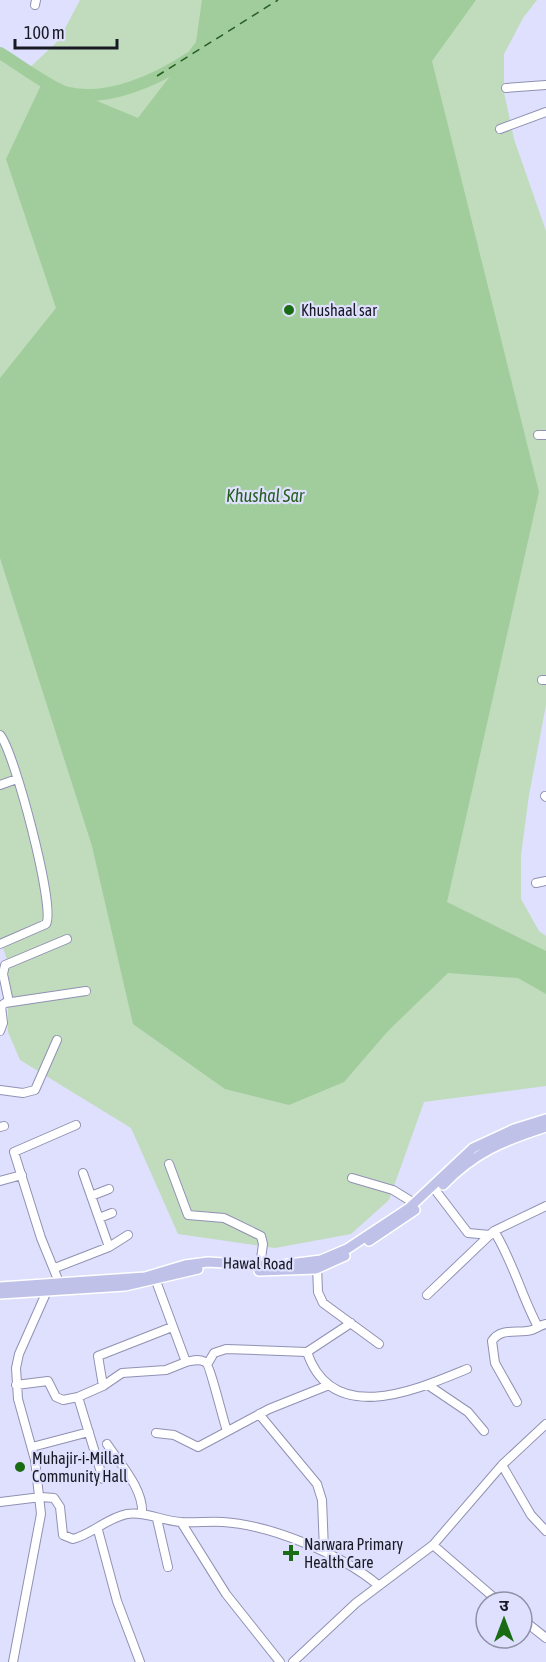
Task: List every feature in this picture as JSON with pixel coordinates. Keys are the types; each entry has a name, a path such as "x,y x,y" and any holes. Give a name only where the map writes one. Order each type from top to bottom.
{"main road":[{"name":"Hawal Road","path":"0,1294 47,1291 61,1287 145,1276 185,1265 208,1262 260,1266 316,1265 346,1249 433,1192 473,1148 513,1129 546,1119"},
{"name":"Hawal Road","path":"0,1287 61,1287 156,1281 202,1269 273,1273 316,1265 343,1257 399,1223 458,1168 486,1149 546,1127"}],"street":[{"path":"506,88 546,86"},
{"path":"500,129 546,112"},
{"path":"0,735 17,779 40,863 49,918 46,924 0,944"},
{"path":"0,785 17,779"},
{"path":"536,883 546,881"},
{"path":"9,1002 3,974 5,965 66,939"},
{"path":"0,1030 3,1023 1,1006 9,1002 86,991"},
{"path":"0,1090 23,1093 35,1090 57,1040"},
{"path":"61,1287 41,1238 22,1175 14,1157 17,1149 76,1125"},
{"path":"169,1164 188,1215 225,1218 261,1236 263,1244 260,1266"},
{"path":"83,1173 109,1247"},
{"path":"0,1181 22,1175"},
{"path":"352,1178 393,1190 414,1203"},
{"path":"91,1196 109,1189"},
{"path":"433,1192 468,1233 492,1233"},
{"path":"427,1295 492,1233 546,1206"},
{"path":"99,1218 112,1213"},
{"path":"492,1233 508,1255 523,1300 542,1325 523,1331 504,1332 496,1335 492,1341 495,1364 517,1402"},
{"path":"55,1268 109,1247 128,1235"},
{"path":"316,1265 318,1292 323,1303 379,1344"},
{"path":"156,1281 186,1362"},
{"path":"13,1662 36,1545 41,1497 32,1446 16,1384 19,1354 47,1291"},
{"path":"227,1431 208,1363 214,1353 225,1350 307,1352 351,1323"},
{"path":"104,1386 98,1356 172,1328"},
{"path":"307,1352 329,1385 343,1395 356,1397 375,1397 428,1385 467,1369"},
{"path":"16,1384 48,1382 59,1400 78,1397 104,1386 122,1373 166,1370 196,1360 208,1363"},
{"path":"156,1433 174,1435 198,1447 259,1414 329,1385"},
{"path":"428,1385 468,1412 484,1431"},
{"path":"78,1397 103,1479"},
{"path":"259,1414 317,1484 322,1500 324,1550"},
{"path":"293,1662 378,1585 433,1545 502,1465 546,1424"},
{"path":"32,1446 89,1432"},
{"path":"107,1444 135,1487 140,1499 142,1514"},
{"path":"502,1465 531,1515 546,1531"},
{"path":"0,1502 41,1497 54,1498 58,1502 62,1528 67,1538 85,1536 120,1517 142,1514 157,1519 182,1522 224,1522 249,1526 324,1550 348,1563 378,1585"},
{"path":"157,1519 168,1567"},
{"path":"182,1522 226,1594 280,1662"},
{"path":"98,1530 117,1601 140,1662"},
{"path":"433,1545 486,1590"},
{"path":"534,1628 546,1638"}],"shaded area":[{"name":"Khushal Sar","path":"80,0 537,0 523,18 504,54 504,92 514,139 546,231 546,705 529,795 521,855 521,899 539,931 546,936 546,1086 424,1102 389,1200 351,1234 275,1248 178,1234 131,1128 20,1060 8,1032 8,963 0,938 0,56 25,72 59,40"}],"water":[{"name":"Khushal Sar","path":"202,0 476,0 432,61 539,492 447,902 546,951 546,994 518,978 448,973 388,1031 344,1082 289,1105 225,1089 133,1024 92,846 0,558 0,378 56,308 6,159 44,79 138,118 196,42"}],"waterway":[{"path":"0,53 53,87 68,93 84,95 116,92 132,87 190,58"}],"ferry route":[{"path":"157,76 278,0"}],"place":[{"name":"Khushaal sar","path":"289,310"},
{"name":"Muhajir-i-Millat Community Hall","path":"20,1467"},
{"name":"Narwara Primary Health Care","path":"291,1553"}]}
